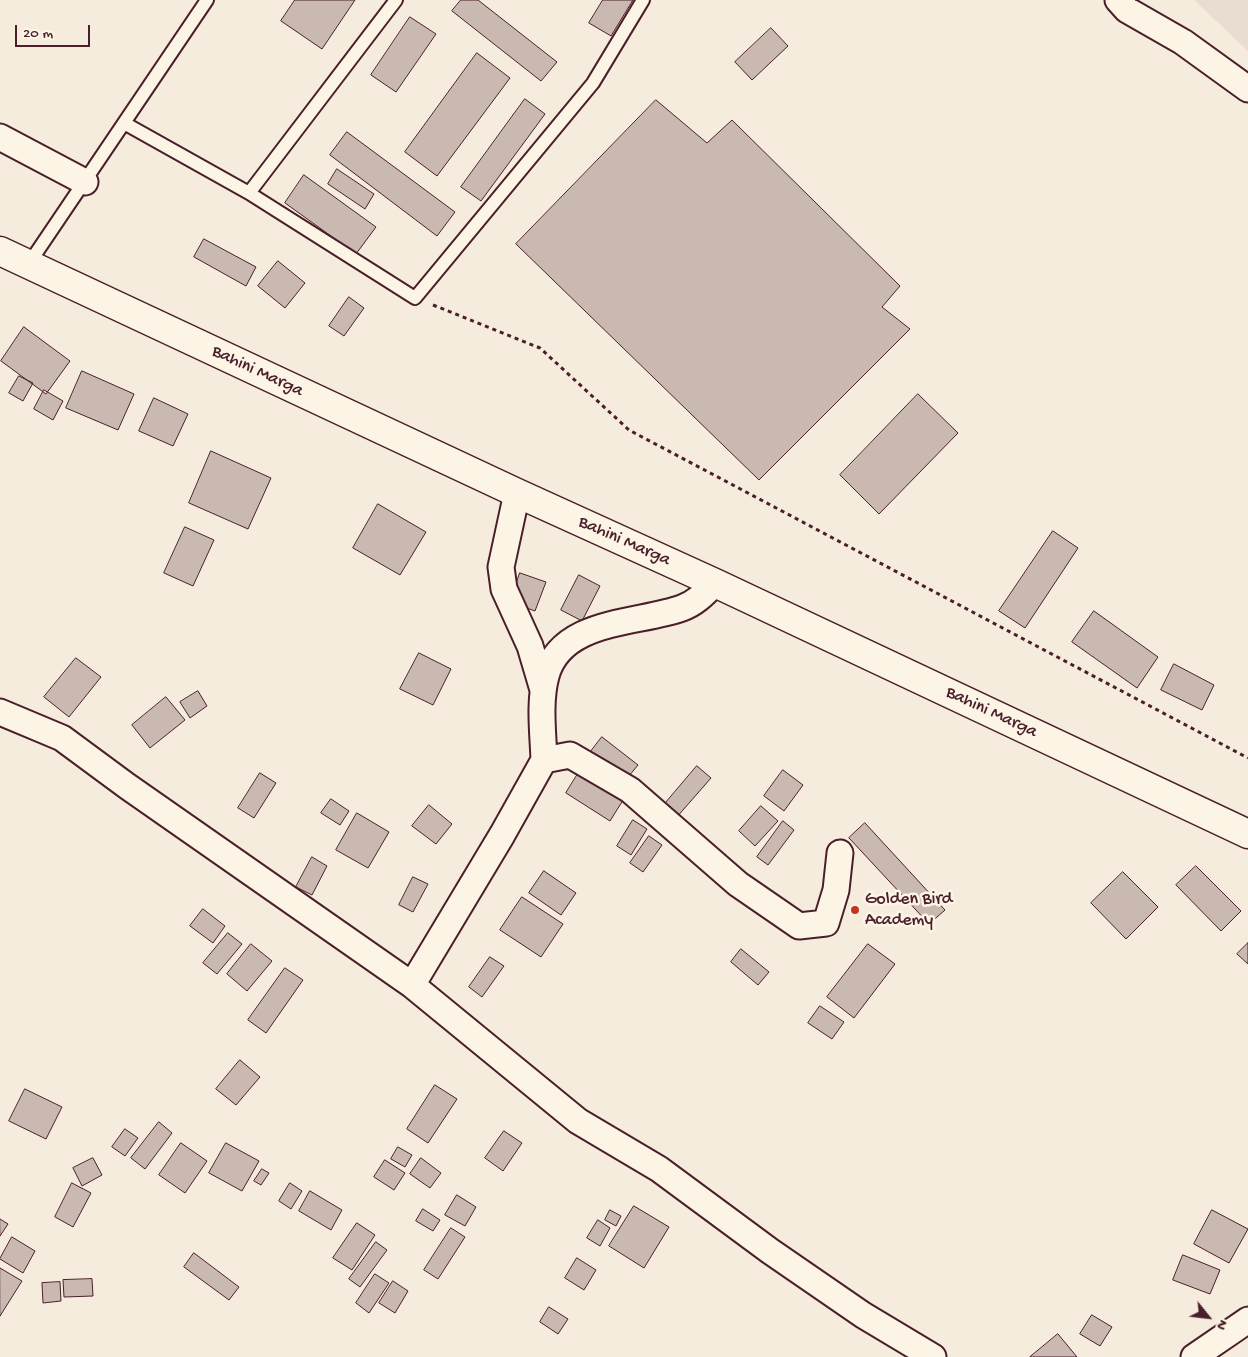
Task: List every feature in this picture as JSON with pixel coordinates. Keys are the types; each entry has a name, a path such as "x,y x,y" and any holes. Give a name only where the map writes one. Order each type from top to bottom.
{"street":[{"path":"1118,0 1127,10 1183,42 1248,89"},
{"path":"0,137 85,182"},
{"name":"Bahini Marga","path":"0,251 517,494 715,583 1248,834"},
{"path":"412,984 502,835 544,760 543,690 530,646 504,589 501,568 517,494"},
{"path":"543,690 550,665 562,648 583,634 612,624 683,608 700,598 715,583"},
{"path":"0,712 62,738 127,786 412,984 578,1121 659,1169 770,1251 863,1315 933,1357"},
{"path":"544,760 570,755 630,790 738,884 800,926 826,923 836,890 840,854"},
{"path":"1194,1357 1248,1320"}],"lane":[{"path":"28,265 207,0"},
{"path":"249,193 396,0"},
{"path":"124,123 249,193 415,298 593,83 643,0"}],"path":[{"path":"415,298 540,348 628,430 878,560 1248,758"}],"shaded area":[{"path":"1194,0 1248,0 1248,51"}],"building":[{"path":"295,0 355,0 322,49 281,21"},
{"path":"461,0 478,0 557,62 541,81 452,11"},
{"path":"603,0 633,0 611,36 589,23"},
{"path":"410,17 436,34 396,92 371,75"},
{"path":"771,28 788,46 752,80 735,62"},
{"path":"477,53 510,78 437,176 405,152"},
{"path":"525,99 545,114 481,201 461,187"},
{"path":"656,100 707,143 732,120 900,286 882,307 910,329 759,480 516,244"},
{"path":"347,132 455,212 437,236 330,155"},
{"path":"337,169 374,194 365,209 328,184"},
{"path":"304,175 376,227 356,254 285,203"},
{"path":"204,239 256,267 246,286 194,257"},
{"path":"278,261 305,283 285,308 258,286"},
{"path":"349,297 364,308 344,336 329,326"},
{"path":"24,327 70,361 46,394 1,361"},
{"path":"82,371 134,394 118,430 66,408"},
{"path":"19,376 33,383 23,401 9,393"},
{"path":"44,390 63,401 53,420 34,409"},
{"path":"918,394 958,433 879,514 840,475"},
{"path":"154,398 188,414 173,446 139,431"},
{"path":"211,451 271,478 248,529 189,503"},
{"path":"378,504 426,532 400,575 353,548"},
{"path":"185,527 214,540 193,586 164,573"},
{"path":"1053,531 1078,548 1025,628 999,611"},
{"path":"520,573 546,582 535,611 510,602"},
{"path":"579,575 600,586 582,621 561,610"},
{"path":"1094,611 1158,657 1137,688 1072,642"},
{"path":"419,653 451,669 433,705 400,689"},
{"path":"76,658 101,677 69,717 44,697"},
{"path":"1174,664 1214,685 1202,710 1161,690"},
{"path":"198,691 207,706 190,718 180,702"},
{"path":"166,697 185,720 150,748 132,725"},
{"path":"602,737 638,765 624,782 589,754"},
{"path":"697,766 711,778 676,818 663,806"},
{"path":"581,769 625,797 610,821 566,793"},
{"path":"783,770 803,785 784,811 764,796"},
{"path":"260,773 276,783 254,818 238,808"},
{"path":"331,799 349,811 340,825 321,813"},
{"path":"429,805 452,824 436,844 412,826"},
{"path":"761,806 778,821 755,846 739,831"},
{"path":"357,813 389,832 368,868 336,850"},
{"path":"633,820 647,829 631,855 617,846"},
{"path":"783,821 794,830 768,865 757,857"},
{"path":"865,823 945,910 929,924 849,838"},
{"path":"649,836 662,845 643,872 630,863"},
{"path":"312,857 327,866 312,895 296,887"},
{"path":"1196,866 1241,911 1221,931 1176,885"},
{"path":"544,871 576,893 561,915 529,893"},
{"path":"1123,872 1158,907 1126,939 1091,903"},
{"path":"413,877 428,884 413,912 399,905"},
{"path":"522,897 563,924 541,957 500,930"},
{"path":"203,909 225,926 213,943 190,926"},
{"path":"228,933 242,944 217,974 203,963"},
{"path":"1248,943 1248,964 1237,954"},
{"path":"251,944 272,961 247,991 227,974"},
{"path":"868,944 895,964 854,1018 827,997"},
{"path":"741,949 769,972 758,985 731,962"},
{"path":"490,957 504,966 482,997 469,987"},
{"path":"285,968 303,980 266,1033 248,1020"},
{"path":"820,1006 844,1022 832,1039 808,1023"},
{"path":"240,1060 260,1077 236,1105 216,1089"},
{"path":"435,1085 457,1099 428,1143 407,1129"},
{"path":"25,1089 62,1107 46,1139 9,1121"},
{"path":"159,1122 172,1133 145,1169 131,1158"},
{"path":"125,1129 138,1138 125,1156 112,1147"},
{"path":"504,1131 522,1143 503,1171 485,1158"},
{"path":"181,1143 207,1161 185,1193 159,1175"},
{"path":"226,1143 259,1161 242,1191 209,1173"},
{"path":"398,1147 412,1155 405,1167 391,1159"},
{"path":"93,1158 102,1175 82,1186 73,1168"},
{"path":"421,1158 441,1173 430,1188 410,1174"},
{"path":"385,1160 405,1173 394,1190 374,1177"},
{"path":"262,1169 269,1173 261,1185 254,1181"},
{"path":"72,1183 91,1193 73,1227 55,1217"},
{"path":"290,1183 302,1191 291,1209 279,1201"},
{"path":"310,1191 342,1210 331,1230 299,1211"},
{"path":"457,1195 476,1207 465,1226 445,1215"},
{"path":"634,1206 669,1227 644,1268 609,1246"},
{"path":"423,1209 440,1220 433,1231 416,1221"},
{"path":"610,1210 621,1216 616,1226 605,1220"},
{"path":"1212,1210 1248,1229 1229,1263 1194,1244"},
{"path":"0,1219 8,1224 0,1236"},
{"path":"598,1220 610,1228 600,1246 587,1238"},
{"path":"357,1223 375,1235 352,1270 333,1258"},
{"path":"451,1228 465,1237 438,1279 424,1270"},
{"path":"12,1237 35,1251 23,1273 0,1259"},
{"path":"376,1242 387,1250 360,1287 349,1279"},
{"path":"194,1253 239,1287 229,1300 184,1267"},
{"path":"1183,1255 1220,1270 1210,1294 1173,1280"},
{"path":"577,1258 596,1270 584,1290 565,1278"},
{"path":"0,1268 22,1281 0,1316"},
{"path":"375,1274 389,1283 369,1313 356,1303"},
{"path":"92,1279 93,1296 64,1297 63,1280"},
{"path":"393,1281 408,1291 395,1313 379,1303"},
{"path":"60,1282 61,1301 43,1303 42,1283"},
{"path":"549,1307 568,1319 558,1334 540,1322"},
{"path":"1092,1315 1112,1327 1100,1346 1080,1334"},
{"path":"1058,1334 1077,1357 1030,1357"}],"place":[{"name":"Golden Bird Academy","path":"855,910"}]}
